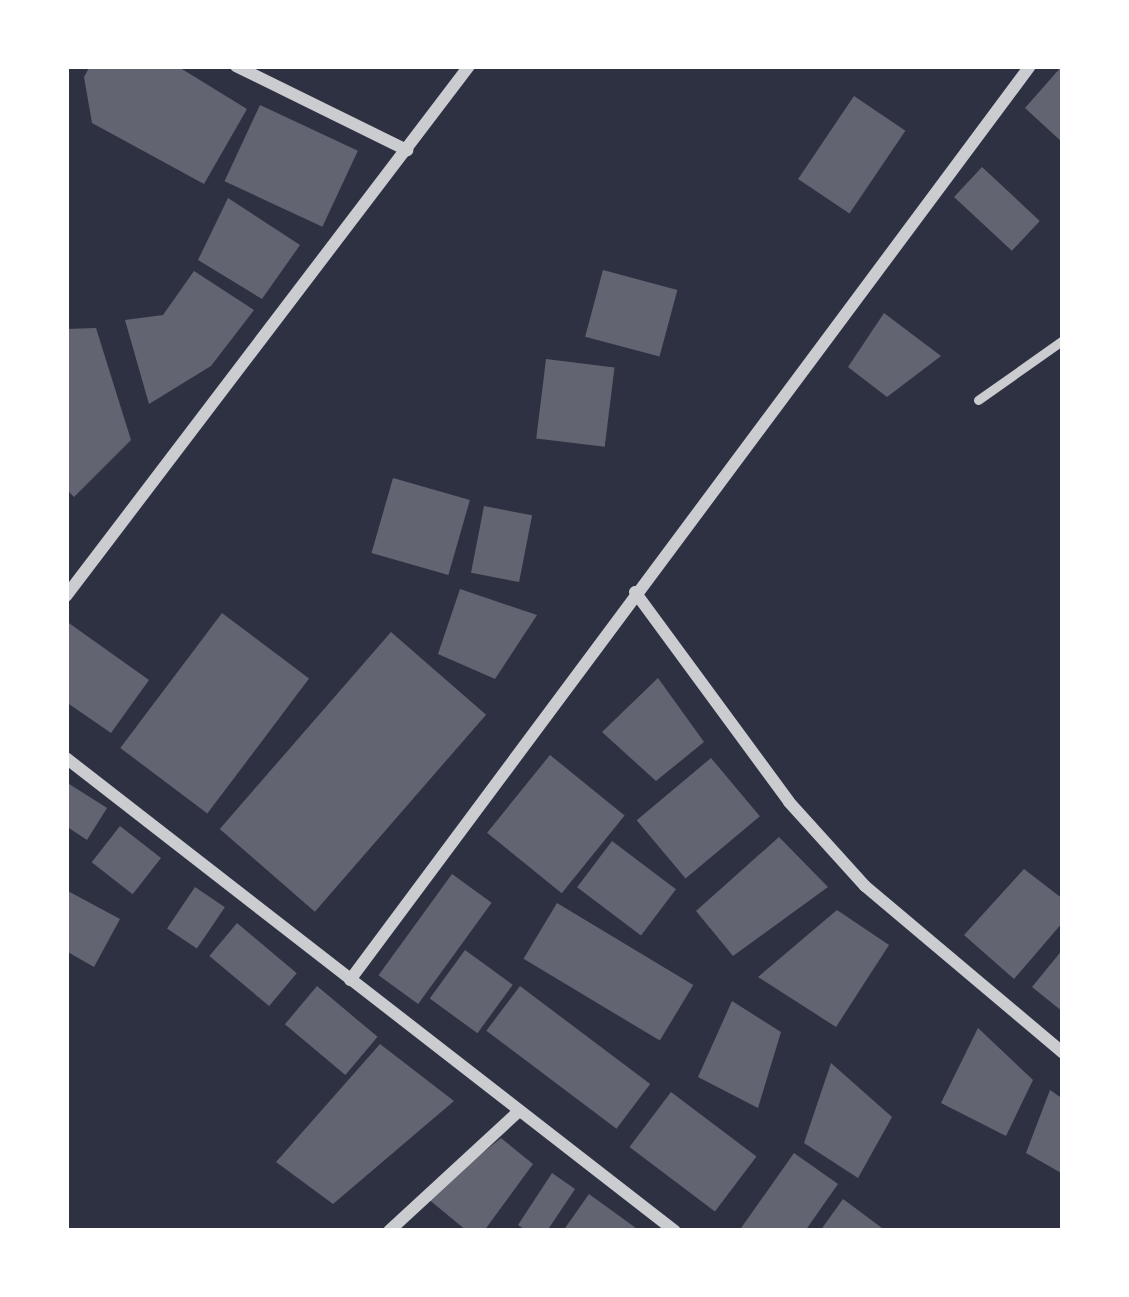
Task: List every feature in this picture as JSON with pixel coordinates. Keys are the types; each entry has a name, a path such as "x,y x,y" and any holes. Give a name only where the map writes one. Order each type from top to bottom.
{"street":[{"path":"236,66 407,150"},
{"path":"66,596 469,66"},
{"path":"350,980 1030,66"},
{"path":"635,592 789,802 865,886 1063,1053"},
{"path":"66,758 675,1231"},
{"path":"389,1231 518,1112"}],"lane":[{"path":"978,400 1063,340"}],"building":[{"path":"90,66 177,66 247,109 204,184 92,123 84,77"},
{"path":"1063,66 1063,143 1025,108"},
{"path":"854,96 905,131 849,214 798,179"},
{"path":"260,105 358,151 322,227 225,181"},
{"path":"982,167 1040,221 1012,251 954,197"},
{"path":"228,198 300,245 262,299 198,260"},
{"path":"603,270 677,290 660,357 585,337"},
{"path":"194,271 254,310 211,366 149,404 125,320 163,315"},
{"path":"884,313 941,356 887,397 848,367"},
{"path":"96,328 131,440 74,497 66,489 66,329"},
{"path":"546,359 614,367 605,447 536,438"},
{"path":"393,478 470,500 448,575 372,553"},
{"path":"484,506 532,515 519,582 471,573"},
{"path":"460,589 537,615 495,679 438,654"},
{"path":"222,613 309,679 207,814 120,748"},
{"path":"66,621 149,680 111,733 66,702"},
{"path":"391,632 486,715 315,912 220,829"},
{"path":"658,678 704,742 656,781 602,732"},
{"path":"550,755 625,815 562,893 487,833"},
{"path":"711,758 760,816 686,879 637,820"},
{"path":"66,782 107,808 87,840 66,826"},
{"path":"120,826 161,858 133,894 92,862"},
{"path":"779,837 828,887 733,956 696,911"},
{"path":"612,841 676,889 641,935 577,887"},
{"path":"1024,869 1063,899 1063,922 1014,979 964,935"},
{"path":"452,874 492,903 418,1004 379,975"},
{"path":"195,887 225,907 197,949 167,928"},
{"path":"66,890 120,919 94,967 66,951"},
{"path":"557,903 693,985 660,1041 524,959"},
{"path":"837,910 889,945 836,1027 758,977"},
{"path":"237,923 297,973 269,1006 209,956"},
{"path":"1063,949 1063,1012 1032,987"},
{"path":"465,950 513,985 477,1033 430,999"},
{"path":"317,986 378,1037 345,1075 285,1024"},
{"path":"520,986 650,1084 616,1129 486,1031"},
{"path":"732,1001 781,1032 758,1108 698,1077"},
{"path":"978,1028 1033,1080 1006,1136 941,1103"},
{"path":"380,1044 454,1101 333,1204 276,1162"},
{"path":"831,1063 892,1117 858,1178 804,1143"},
{"path":"1050,1090 1063,1099 1063,1174 1026,1153"},
{"path":"671,1092 756,1156 715,1212 629,1147"},
{"path":"501,1138 533,1164 484,1231 467,1231 427,1198"},
{"path":"794,1153 838,1184 805,1231 739,1231"},
{"path":"552,1173 575,1189 547,1231 527,1231 518,1225"},
{"path":"589,1194 640,1231 563,1231"},
{"path":"843,1199 886,1231 820,1231"}]}
